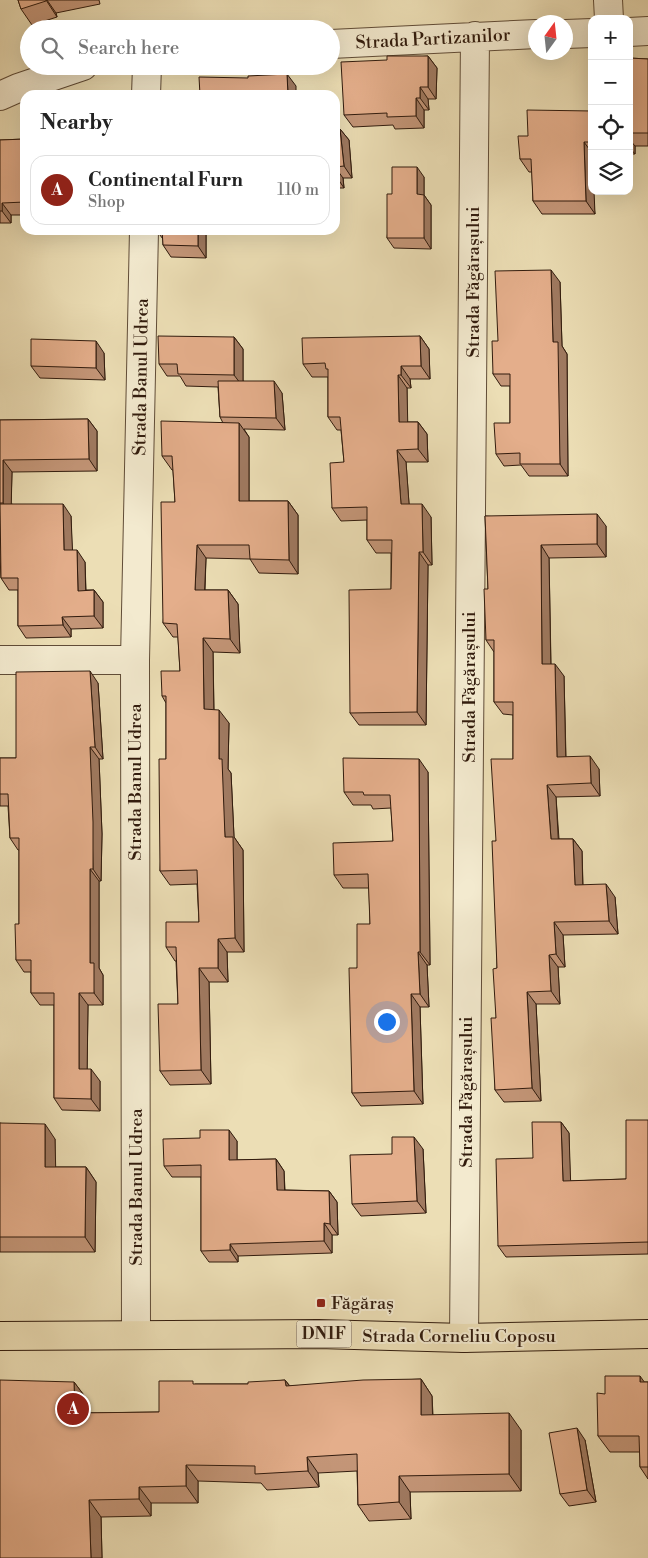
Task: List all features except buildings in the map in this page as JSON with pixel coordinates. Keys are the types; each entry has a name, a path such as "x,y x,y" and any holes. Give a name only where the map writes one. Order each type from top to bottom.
{"main road":[{"name":"Strada Corneliu Coposu","path":"0,1336 318,1334 464,1338 648,1334"}],"street":[{"path":"608,0 609,15"},
{"path":"633,32 648,31"},
{"path":"573,34 588,33"},
{"name":"Strada Partizanilor","path":"340,44 528,34"},
{"name":"Strada Făgărașului","path":"464,1338 475,36"},
{"path":"0,96 56,75"},
{"path":"146,90 147,75"},
{"name":"Strada Banul Udrea","path":"136,1334 135,660 144,235"},
{"path":"0,660 135,660"}],"place":[{"name":"Făgăraș","path":"321,1303"},
{"name":"Continental Furn","path":"73,1409"}]}
